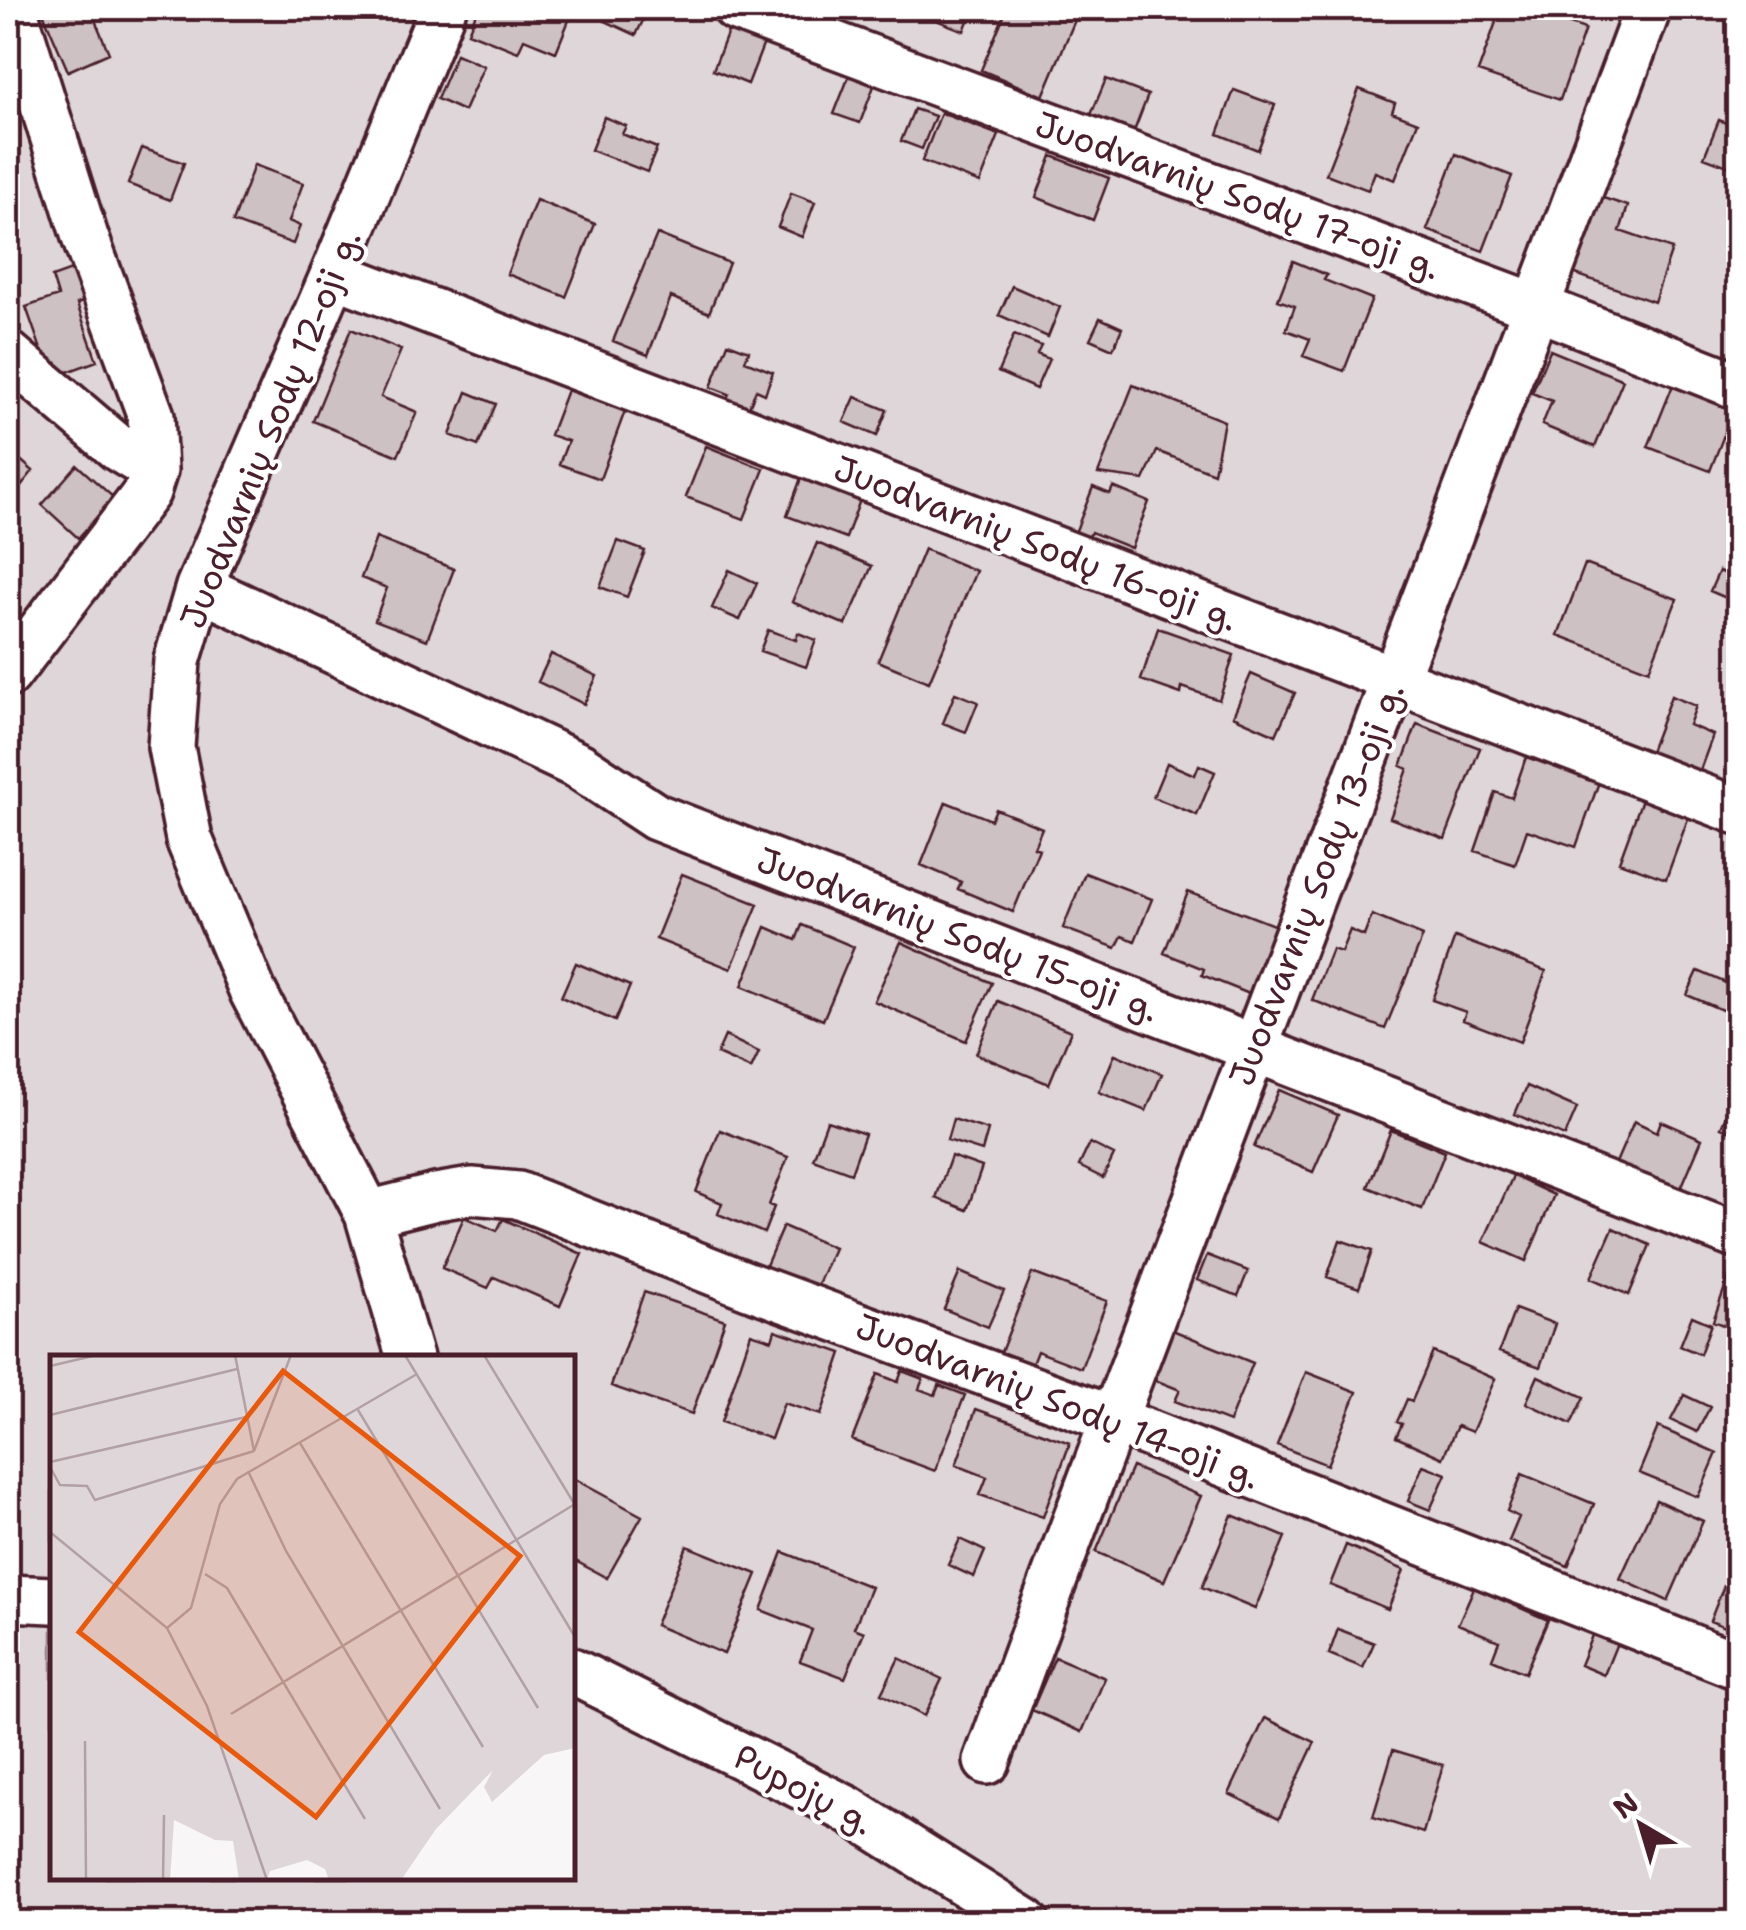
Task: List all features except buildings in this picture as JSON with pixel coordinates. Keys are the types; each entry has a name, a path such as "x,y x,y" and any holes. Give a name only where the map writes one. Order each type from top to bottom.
{"street":[{"path":"8,674 147,492 154,470 152,416 84,237 12,8"},
{"name":"Juodvarnių Sodų 12-oji g.","path":"409,1355 368,1214 253,992 190,839 172,747 177,661 199,587 443,8"},
{"name":"Juodvarnių Sodų 17-oji g.","path":"736,8 1738,386"},
{"name":"Juodvarnių Sodų 13-oji g.","path":"987,1760 1112,1419 1648,8"},
{"name":"Juodvarnių Sodų 16-oji g.","path":"334,274 1738,811"},
{"path":"8,354 118,448 154,470"},
{"name":"Juodvarnių Sodų 15-oji g.","path":"199,587 579,766 656,817 1738,1236"},
{"name":"Juodvarnių Sodų 14-oji g.","path":"368,1214 472,1191 518,1195 749,1286 1112,1419 1738,1666"},
{"path":"8,1598 50,1600"},
{"name":"Pupojų g.","path":"575,1672 847,1808 1026,1922"}],"shaded area":[{"path":"8,8 1738,8 1738,1922 8,1922"}]}
